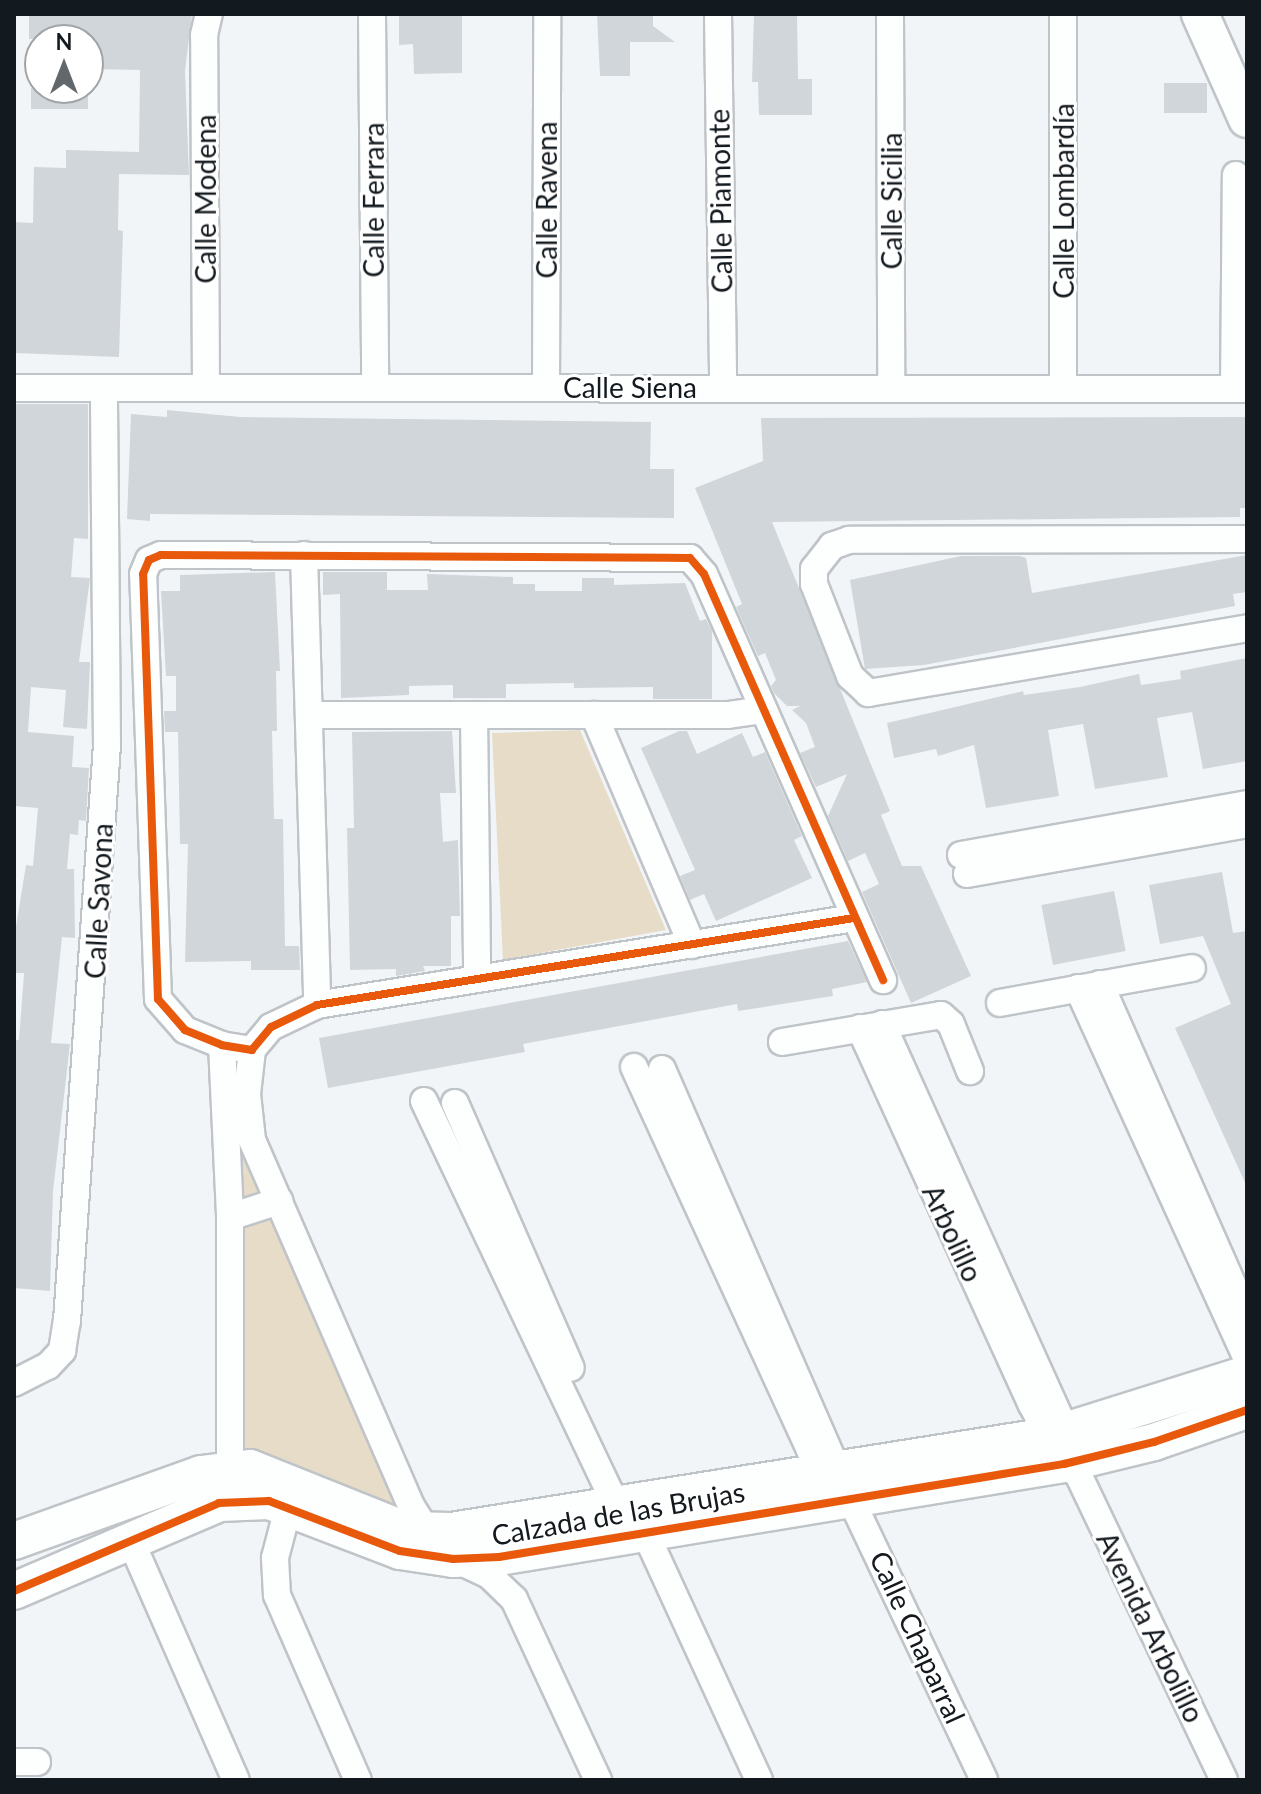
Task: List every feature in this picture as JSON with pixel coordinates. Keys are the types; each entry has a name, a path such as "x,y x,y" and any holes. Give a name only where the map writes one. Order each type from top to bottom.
{"street":[{"name":"Calle Modena","path":"206,385 204,35 209,14"},
{"name":"Calle Ferrara","path":"372,14 375,386"},
{"name":"Calle Ravena","path":"546,387 547,14"},
{"name":"Calle Piamonte","path":"718,14 723,387"},
{"name":"Calle Sicilia","path":"890,14 891,388"},
{"name":"Calle Lombardía","path":"1063,14 1063,388"},
{"path":"1200,14 1235,60 1247,119"},
{"path":"1236,175 1241,389"},
{"name":"Calle Siena","path":"14,388 104,392 126,385 1241,389"},
{"name":"Calle Savona","path":"14,1383 48,1366 62,1351 67,1321 107,745 104,392"},
{"path":"1247,539 849,540 832,546 814,569 814,584 850,676 868,693 1247,628"},
{"path":"252,1050 222,1045 185,1030 158,999 143,574 149,560 161,555 690,558 704,574 883,980"},
{"path":"304,555 317,1005"},
{"path":"309,715 728,715 764,710"},
{"path":"474,715 477,979"},
{"path":"594,715 692,945"},
{"path":"1247,804 964,864 1247,824"},
{"path":"598,1780 514,1599 489,1575 440,1552 425,1532 279,1201 247,1116 252,1050 271,1027 317,1005 854,918"},
{"path":"1000,1003 1192,968"},
{"path":"1089,986 1247,1317"},
{"path":"1089,986 1247,1358"},
{"path":"782,1042 941,1015 951,1024 970,1071"},
{"name":"Arbolillo","path":"871,1026 1067,1453"},
{"path":"222,1045 230,1217 230,1469"},
{"path":"634,1067 810,1450 843,1482"},
{"name":"Calle Chaparral","path":"662,1069 843,1482 984,1780"},
{"path":"424,1101 610,1492 634,1517"},
{"path":"455,1103 634,1517 759,1780"},
{"path":"230,1217 279,1201"},
{"name":"Calzada de las Brujas","path":"1067,1453 1247,1374"},
{"name":"Calzada de las Brujas","path":"14,1541 133,1498 230,1469 269,1472 368,1515 425,1532 634,1517 843,1482 1067,1453 1247,1410"},
{"name":"Avenida Arbolillo","path":"1067,1453 1224,1780"},
{"path":"133,1498 145,1512 143,1533 236,1780"},
{"name":"Calzada de las Brujas","path":"14,1591 143,1533 219,1503 249,1500 288,1508 400,1551 453,1559 499,1557 634,1517"},
{"path":"288,1508 275,1558 277,1595 358,1780"}],"shaded area":[{"path":"580,730 666,930 503,960 492,733"},
{"path":"237,1149 250,1154 399,1506 244,1452"}],"building":[{"path":"29,14 192,14 185,71 189,175 119,174 118,230 123,231 119,357 14,353 14,222 33,223 34,167 66,168 66,150 139,152 140,70 104,69 104,24 29,24"},
{"path":"399,14 462,14 462,73 414,74 413,44 399,45"},
{"path":"597,14 653,14 653,26 675,42 630,42 630,76 600,76"},
{"path":"754,14 797,14 798,79 812,79 812,115 759,115 758,82 752,82"},
{"path":"1164,83 1207,83 1207,113 1164,113"},
{"path":"31,104 88,104 88,109 31,109"},
{"path":"14,404 88,404 88,539 74,538 71,577 90,578 79,662 90,662 87,729 63,727 66,690 31,687 28,732 74,736 72,767 89,768 86,821 79,820 78,835 70,834 67,869 74,869 75,938 62,937 51,1043 70,1044 53,1191 50,1291 14,1288 14,1040 19,1040 24,973 14,973 15,933 26,865 33,866 38,808 14,806"},
{"path":"167,410 240,417 651,422 650,469 674,469 674,518 150,514 150,521 127,519 131,414 167,417"},
{"path":"1247,417 1247,508 1240,508 1240,517 772,522 890,811 881,815 902,866 921,866 971,976 911,1003 862,892 879,884 865,853 848,861 828,816 847,774 816,787 800,753 815,747 806,723 792,710 800,706 787,706 774,693 771,686 776,680 765,653 758,656 736,607 742,604 695,488 763,461 761,418"},
{"path":"1247,555 1247,592 1233,594 1235,606 924,665 865,669 850,580 961,556 1020,556 1026,558 1032,593"},
{"path":"275,572 280,671 276,671 277,731 272,731 274,819 283,819 285,946 299,946 300,970 251,970 251,961 185,962 188,844 180,844 178,732 165,732 164,711 176,711 176,676 166,676 161,591 180,591 180,575"},
{"path":"323,572 387,572 387,590 428,590 427,574 513,577 513,584 535,584 535,591 582,591 582,578 614,578 614,585 685,583 700,621 706,619 712,631 712,699 653,699 653,687 574,688 574,683 506,684 506,698 453,698 453,685 409,686 409,695 341,698 340,594 323,595"},
{"path":"1247,658 1247,761 1203,769 1192,712 1157,718 1168,777 1095,789 1083,724 1048,730 1059,796 986,808 974,745 938,756 936,749 894,758 887,723 1023,691 1024,695 1080,687 1139,674 1141,685 1181,679 1180,671"},
{"path":"452,731 456,793 440,793 443,842 458,840 460,916 451,916 451,966 423,966 425,971 396,976 396,969 350,970 347,828 354,828 352,732"},
{"path":"679,731 687,731 697,754 742,733 753,757 765,752 802,836 794,840 812,878 716,921 704,894 690,900 680,876 695,870 641,748"},
{"path":"1222,872 1233,933 1247,931 1247,1187 1175,1028 1231,1004 1203,936 1160,944 1149,885"},
{"path":"1114,891 1126,951 1053,965 1041,905"},
{"path":"848,941 867,982 832,989 833,996 738,1011 737,1004 523,1044 525,1052 328,1088 319,1038"}],"cycle path":[{"path":"854,918 317,1005 271,1027 252,1050 222,1045 185,1030 158,999 143,574 149,560 161,555 690,558 704,574 883,980"},
{"path":"14,1591 219,1503 269,1501 400,1551 453,1559 499,1557 1064,1464 1154,1442 1247,1410"}]}
